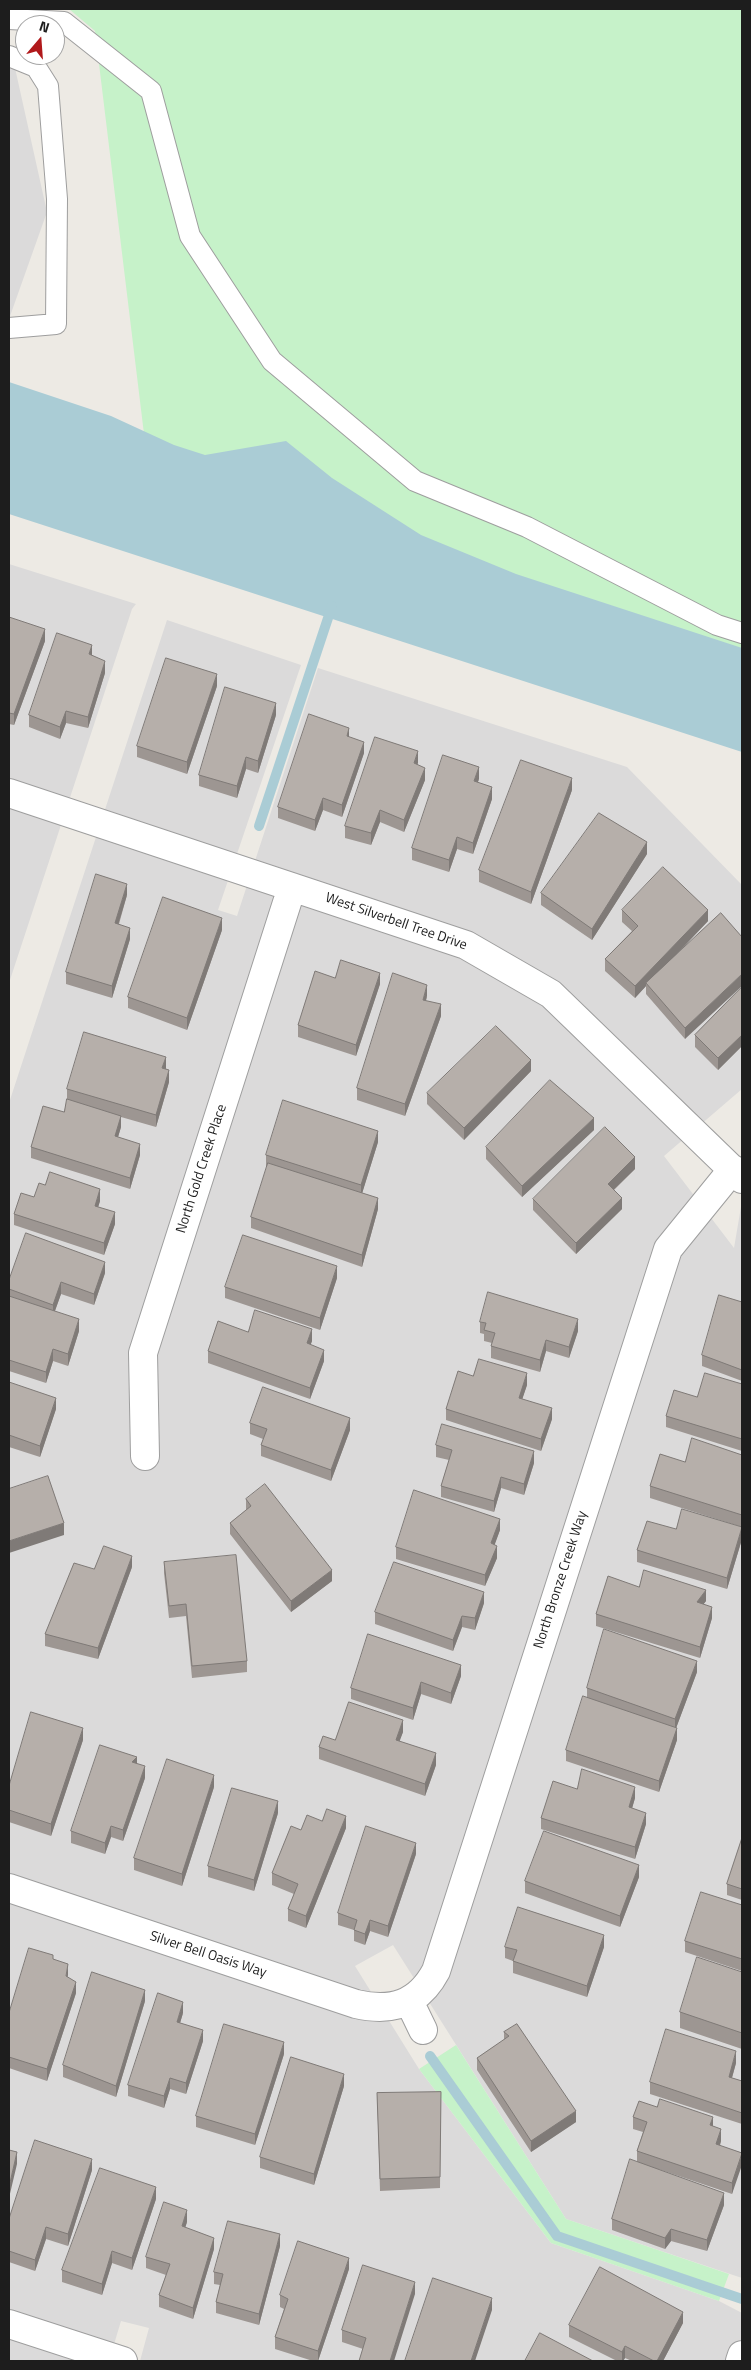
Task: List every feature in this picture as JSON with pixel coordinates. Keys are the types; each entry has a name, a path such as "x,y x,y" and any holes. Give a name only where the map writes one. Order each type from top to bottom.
{"street":[{"name":"West Silverbell Tree Drive","path":"9,793 466,945 551,994 738,1174"},
{"name":"North Gold Creek Place","path":"145,1456 143,1353 292,887"},
{"name":"North Bronze Creek Way","path":"409,2001 427,1987 436,1971 668,1249 738,1174"},
{"name":"Silver Bell Oasis Way","path":"9,1888 356,2004 372,2008 389,2007 409,2001"},
{"path":"409,2001 423,2030"},
{"path":"9,2324 123,2361"},
{"path":"740,2361 742,2356"}],"lane":[{"path":"9,19 64,22 151,91 190,236 272,361 414,481 528,528 717,625 742,633"},
{"path":"9,56 36,67 48,86 57,198 56,324 9,328"}],"shaded area":[{"path":"9,41 47,212 9,319"},
{"path":"9,564 136,604 132,609 9,983"},
{"path":"167,620 301,665 218,910 237,916 318,668 627,767 742,885 742,1089 664,1156 734,1248 742,1201 742,2278 566,2219 393,1945 355,1966 419,2069 551,2243 719,2301 742,2313 742,2361 140,2361 149,2328 121,2321 109,2361 9,2361 9,1103"}],"green space":[{"path":"69,9 742,9 742,713 153,508 95,31"},
{"path":"456,2045 566,2219 729,2274 719,2301 551,2243 419,2069"}],"water":[{"path":"9,382 111,416 174,445 205,455 286,441 332,478 421,535 516,574 742,648 742,752 9,514"}],"building":[{"path":"9,617 45,629 14,714 9,713"},
{"path":"57,633 92,645 89,654 105,661 88,717 66,711 60,727 29,715"},
{"path":"166,658 217,674 187,762 137,746"},
{"path":"225,687 276,703 258,761 246,757 237,786 199,775"},
{"path":"309,714 349,728 347,736 364,742 342,805 323,798 315,820 278,807"},
{"path":"375,737 418,751 414,763 425,768 404,820 380,810 371,833 345,826"},
{"path":"443,755 479,767 474,781 492,787 473,843 457,837 449,860 412,848"},
{"path":"521,760 572,778 531,892 479,870"},
{"path":"599,813 647,842 592,929 541,893"},
{"path":"663,867 708,910 635,986 605,959 638,926 622,910"},
{"path":"96,874 127,884 115,923 130,928 112,986 66,972"},
{"path":"163,897 222,918 187,1018 128,997"},
{"path":"721,913 742,937 742,974 685,1028 646,983"},
{"path":"341,960 380,973 356,1045 298,1025 315,971 335,978"},
{"path":"393,973 427,985 423,1000 441,1004 405,1104 357,1088"},
{"path":"742,987 742,1035 718,1058 695,1035"},
{"path":"496,1026 531,1060 464,1128 427,1093"},
{"path":"84,1032 166,1057 162,1068 169,1070 156,1115 67,1089"},
{"path":"550,1080 594,1118 522,1186 486,1147"},
{"path":"67,1099 121,1116 115,1136 140,1144 130,1178 31,1147 43,1106 64,1112"},
{"path":"283,1100 378,1131 361,1185 266,1155"},
{"path":"605,1127 635,1157 608,1184 622,1198 576,1243 533,1199"},
{"path":"268,1163 378,1198 362,1255 251,1217"},
{"path":"50,1172 100,1189 95,1206 115,1212 104,1243 14,1214 21,1193 34,1197 39,1183 45,1185"},
{"path":"26,1233 105,1262 94,1294 61,1282 53,1305 9,1289 9,1280"},
{"path":"243,1235 337,1266 320,1318 225,1287"},
{"path":"488,1292 578,1319 569,1347 546,1340 540,1360 491,1346 495,1333 484,1330 486,1323 480,1322"},
{"path":"719,1295 742,1302 742,1370 702,1355"},
{"path":"9,1296 79,1319 68,1354 53,1349 46,1372 9,1360"},
{"path":"255,1310 312,1329 307,1343 324,1350 310,1388 208,1351 218,1321 248,1332"},
{"path":"479,1359 527,1373 519,1398 552,1408 541,1439 446,1409 458,1371 473,1376"},
{"path":"705,1373 742,1384 742,1439 666,1416 674,1390 697,1397"},
{"path":"9,1382 56,1398 40,1446 9,1435"},
{"path":"263,1387 350,1418 331,1470 261,1445 267,1429 250,1423"},
{"path":"442,1424 534,1451 524,1484 501,1477 494,1501 441,1486 452,1450 436,1445"},
{"path":"692,1438 742,1455 742,1515 650,1486 660,1454 685,1462"},
{"path":"48,1476 64,1523 9,1541 9,1489"},
{"path":"265,1484 332,1570 291,1601 230,1523 251,1506 246,1499"},
{"path":"414,1490 500,1519 491,1543 497,1546 485,1575 396,1547"},
{"path":"682,1509 742,1527 727,1578 637,1550 647,1521 676,1529"},
{"path":"104,1546 132,1556 98,1648 45,1634 74,1563 94,1569"},
{"path":"236,1555 247,1661 192,1666 186,1604 169,1606 164,1562"},
{"path":"394,1562 484,1592 475,1618 462,1616 453,1640 375,1612"},
{"path":"644,1570 706,1590 697,1602 712,1607 700,1647 596,1614 608,1576 639,1587"},
{"path":"604,1629 697,1661 675,1719 587,1688"},
{"path":"368,1634 461,1665 451,1693 421,1682 413,1708 351,1688"},
{"path":"583,1696 677,1728 659,1781 566,1750"},
{"path":"349,1702 403,1720 396,1740 436,1753 425,1784 319,1747 323,1736 335,1740"},
{"path":"31,1712 83,1728 51,1824 9,1810 9,1786"},
{"path":"100,1745 137,1757 132,1762 145,1766 123,1830 111,1826 105,1843 71,1831"},
{"path":"167,1759 214,1775 182,1874 134,1858"},
{"path":"582,1769 635,1787 629,1807 646,1813 635,1847 541,1818 553,1781 577,1789"},
{"path":"232,1788 278,1801 254,1880 208,1866"},
{"path":"327,1809 346,1816 306,1916 288,1909 298,1884 272,1873 291,1826 301,1830 307,1815 322,1821"},
{"path":"366,1826 416,1843 388,1926 370,1920 365,1934 354,1930 357,1920 338,1913"},
{"path":"544,1831 639,1865 620,1916 525,1881"},
{"path":"742,1838 742,1889 727,1884"},
{"path":"701,1892 742,1905 742,1959 685,1941"},
{"path":"518,1907 604,1935 587,1986 513,1961 517,1950 505,1947"},
{"path":"29,1948 53,1955 53,1959 68,1964 66,1976 76,1982 47,2069 9,2057 9,2013"},
{"path":"697,1957 742,1972 742,2033 680,2012"},
{"path":"92,1972 145,1990 116,2086 63,2065"},
{"path":"158,1993 183,2002 177,2022 203,2030 186,2083 170,2078 164,2096 128,2085"},
{"path":"224,2024 284,2042 255,2134 196,2116"},
{"path":"517,2024 576,2111 531,2141 477,2058 509,2036 504,2032"},
{"path":"666,2029 736,2051 729,2077 742,2081 742,2113 650,2082"},
{"path":"291,2057 344,2074 314,2174 260,2157"},
{"path":"441,2092 440,2177 380,2179 377,2093"},
{"path":"660,2099 713,2117 710,2125 721,2129 716,2144 742,2153 732,2183 637,2151 647,2122 633,2117 639,2101 657,2107"},
{"path":"35,2140 92,2159 68,2234 46,2227 35,2260 9,2251 9,2219"},
{"path":"9,2150 17,2152 9,2187"},
{"path":"630,2159 724,2193 707,2240 671,2229 665,2238 612,2219"},
{"path":"100,2168 156,2187 132,2258 112,2251 102,2284 62,2270"},
{"path":"164,2202 187,2210 182,2226 214,2238 193,2308 159,2295 170,2264 146,2257"},
{"path":"228,2221 280,2234 259,2314 216,2302 223,2274 214,2272"},
{"path":"298,2241 349,2258 318,2351 275,2337 288,2299 280,2295"},
{"path":"363,2265 415,2282 390,2361 359,2361 366,2338 342,2330"},
{"path":"600,2267 683,2312 657,2361 625,2346 622,2352 569,2325"},
{"path":"433,2278 492,2298 471,2361 405,2361"},
{"path":"540,2333 593,2361 525,2361"}],"waterway":[{"path":"259,826 332,606"},
{"path":"430,2056 557,2236 742,2299"}]}
